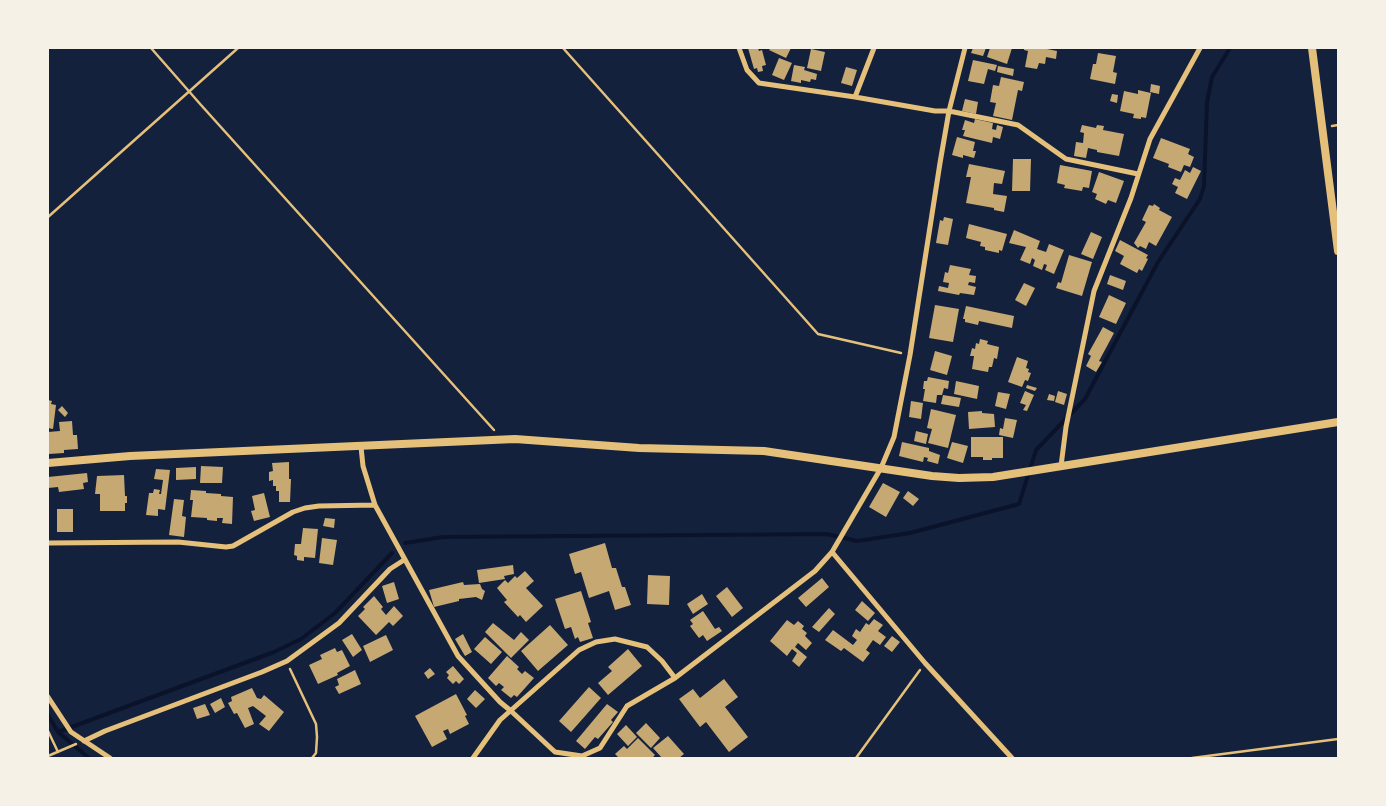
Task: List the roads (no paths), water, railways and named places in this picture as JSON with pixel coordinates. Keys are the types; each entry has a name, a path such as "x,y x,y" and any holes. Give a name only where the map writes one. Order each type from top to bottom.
{"street":[{"path":"739,48 747,70 759,83 935,111 949,111 1018,125 1066,159 1138,174"},
{"path":"856,97 874,48"},
{"path":"361,447 363,466 375,505 458,656 500,702 555,752 582,756 600,748 627,706 675,678 815,571 832,552 881,468 894,437 910,355 949,111 965,48"},
{"path":"1061,466 1066,428 1094,291 1131,198 1150,139 1200,48"},
{"path":"1312,48 1338,251"},
{"path":"48,463 130,456 361,447 501,439 639,448 764,451 932,476 959,478 993,477 1338,422"},
{"path":"48,543 178,542 226,547 233,546 293,512 305,508 375,505"},
{"path":"832,552 925,663 1012,758"},
{"path":"84,741 287,661 339,623 390,569 404,560"},
{"path":"473,758 500,720 579,650 596,642 615,639 646,647 662,661 675,678"},
{"path":"48,697 71,732 110,758"}],"waterway":[{"path":"405,543 443,537 827,534 857,541 910,533 1019,504 1036,450 1085,399 1158,262 1200,199 1204,186 1207,102 1212,77 1230,48"},
{"path":"58,732 274,652 301,639 335,613 392,553"},
{"path":"48,715 58,732 89,758"}]}
